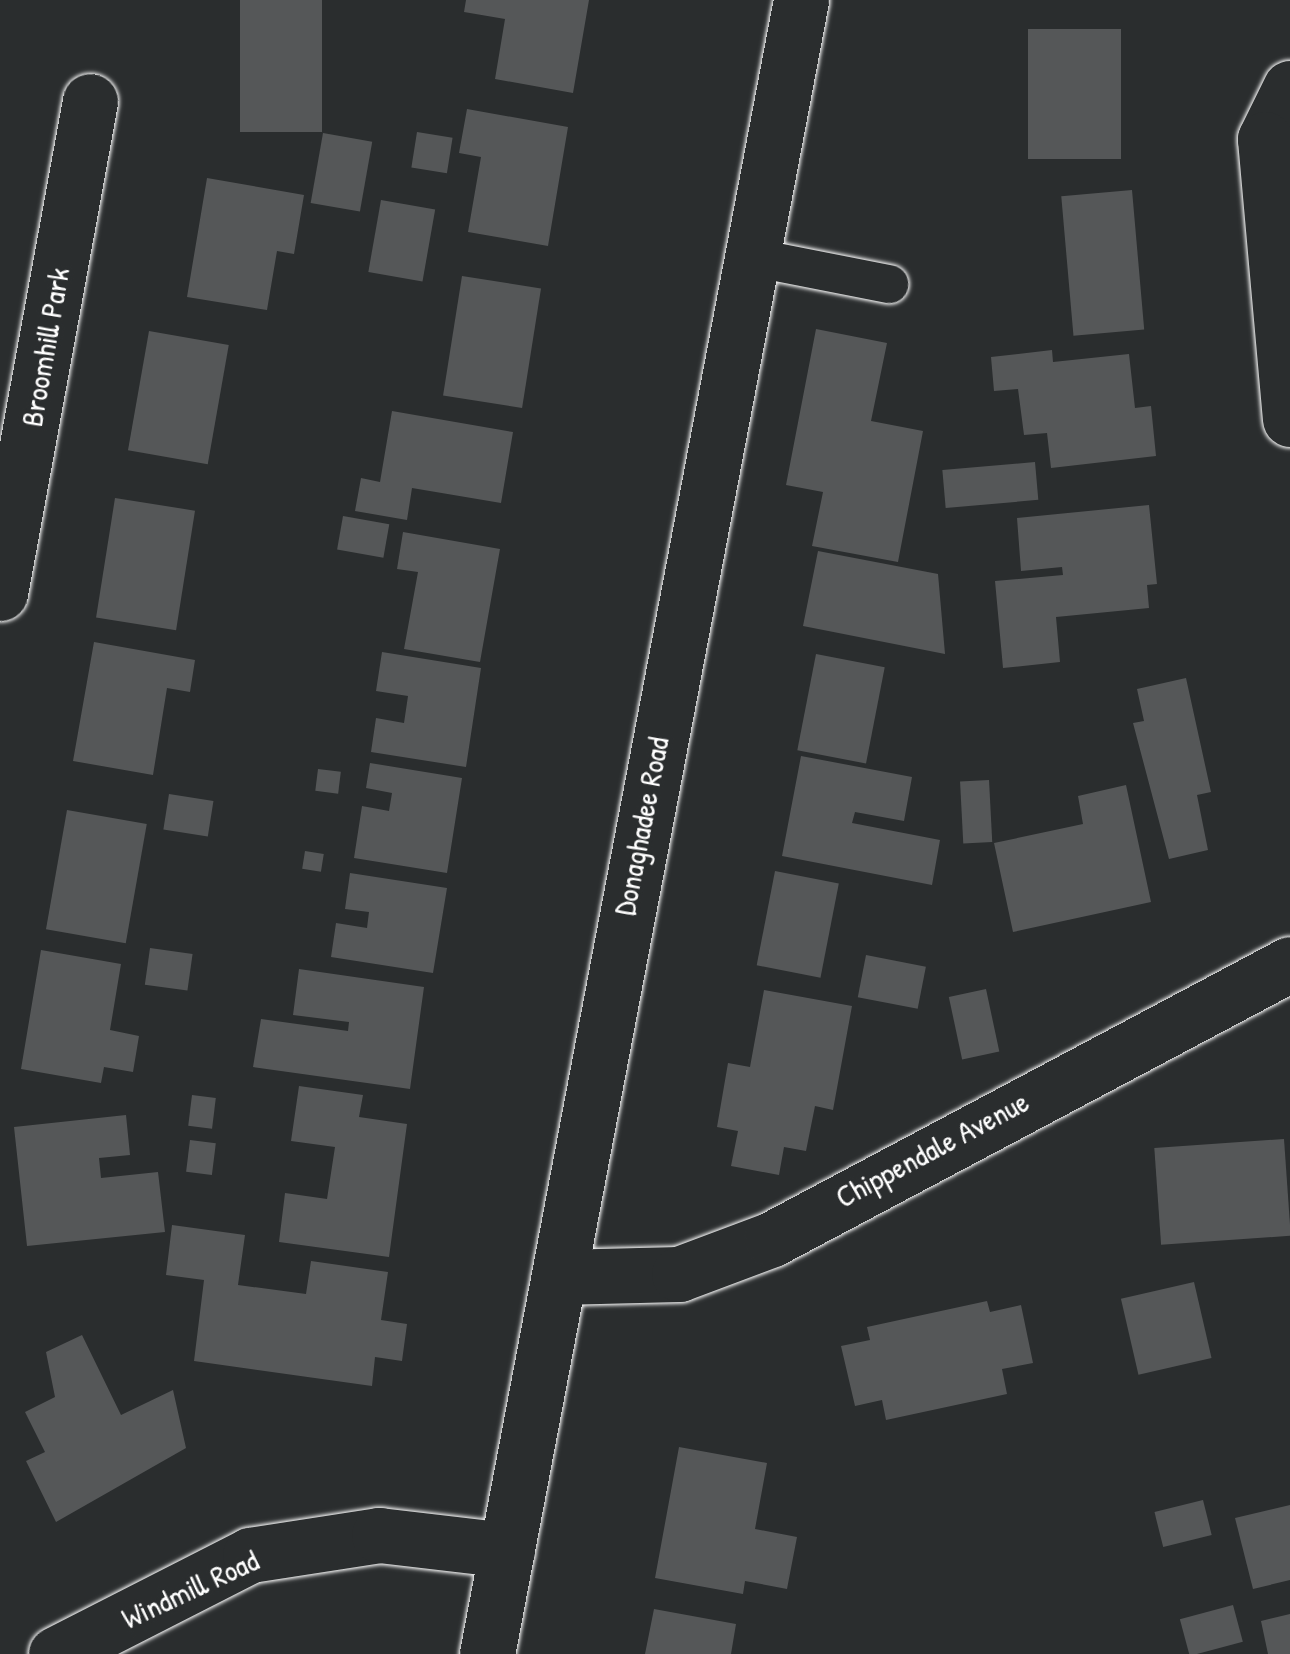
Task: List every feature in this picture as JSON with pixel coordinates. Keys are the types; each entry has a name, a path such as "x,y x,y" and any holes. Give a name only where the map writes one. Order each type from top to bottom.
{"street":[{"name":"Donaghadee Road","path":"487,1654 801,0"},
{"path":"1290,88 1266,138 1290,419"},
{"name":"Broomhill Park","path":"0,593 90,100"},
{"name":"Chippendale Avenue","path":"558,1278 679,1274 772,1238 1290,964"},
{"name":"Windmill Road","path":"56,1654 250,1555 380,1535 507,1550"}],"lane":[{"path":"752,257 889,284"}],"building":[{"path":"240,0 322,0 322,132 240,132"},
{"path":"466,0 589,0 573,93 495,79 505,19 464,12"},
{"path":"1028,29 1121,29 1121,159 1028,159"},
{"path":"467,109 568,127 548,246 468,232 481,157 459,153"},
{"path":"417,132 453,138 447,173 411,168"},
{"path":"323,133 372,142 360,212 311,203"},
{"path":"207,178 304,195 294,254 277,251 267,310 187,297"},
{"path":"1132,190 1144,329 1073,336 1061,196"},
{"path":"381,200 435,210 422,281 368,272"},
{"path":"462,276 541,289 522,408 443,396"},
{"path":"816,329 887,343 871,421 923,431 898,562 812,546 823,492 786,485"},
{"path":"149,331 229,345 208,464 128,450"},
{"path":"1052,350 1053,362 1129,354 1135,408 1151,406 1156,456 1051,468 1047,433 1024,435 1018,389 994,391 991,357"},
{"path":"392,411 513,432 501,503 412,488 407,520 355,511 361,478 380,482"},
{"path":"1035,462 1038,500 946,508 942,470"},
{"path":"115,498 195,511 176,630 96,618"},
{"path":"1149,505 1157,584 1147,585 1149,608 1056,617 1060,662 1003,668 995,581 1063,575 1062,567 1021,571 1017,518"},
{"path":"343,516 389,524 383,558 337,549"},
{"path":"403,532 500,549 480,662 404,649 418,572 397,569"},
{"path":"818,551 938,574 945,654 803,626"},
{"path":"94,642 195,660 190,692 167,688 153,775 73,761"},
{"path":"382,652 481,668 466,767 371,752 376,718 404,723 408,696 376,691"},
{"path":"816,654 885,667 866,764 797,750"},
{"path":"1186,678 1211,792 1197,795 1208,850 1169,859 1133,723 1144,721 1137,689"},
{"path":"801,756 912,777 904,821 855,812 852,823 940,840 932,885 782,856"},
{"path":"370,763 462,778 447,873 354,858 362,806 389,811 392,793 366,788"},
{"path":"318,769 341,772 338,794 315,791"},
{"path":"989,780 992,842 963,843 960,782"},
{"path":"1126,785 1151,902 1013,932 994,843 1083,824 1078,796"},
{"path":"169,794 213,801 208,837 163,830"},
{"path":"67,810 147,824 126,943 46,929"},
{"path":"305,851 324,854 321,872 302,869"},
{"path":"775,871 839,883 820,978 757,965"},
{"path":"350,873 447,888 433,973 331,957 336,923 367,928 369,912 345,909"},
{"path":"150,948 193,954 187,991 145,985"},
{"path":"41,950 121,964 110,1030 139,1036 133,1072 104,1067 101,1083 21,1069"},
{"path":"866,955 926,967 918,1009 858,997"},
{"path":"299,969 424,987 410,1089 253,1067 261,1019 348,1031 349,1022 293,1015"},
{"path":"986,989 999,1052 962,1060 949,997"},
{"path":"764,990 852,1006 833,1110 815,1106 806,1151 784,1147 779,1175 731,1166 738,1131 717,1127 728,1063 750,1067"},
{"path":"299,1086 363,1095 359,1117 407,1124 389,1257 279,1242 285,1193 327,1199 335,1147 291,1141"},
{"path":"192,1095 216,1098 212,1129 188,1126"},
{"path":"126,1115 130,1155 99,1158 101,1178 158,1172 165,1232 27,1246 14,1127"},
{"path":"1284,1139 1290,1236 1161,1245 1154,1148"},
{"path":"190,1140 216,1143 212,1175 186,1172"},
{"path":"172,1225 245,1235 238,1285 306,1294 311,1261 388,1272 381,1320 407,1324 402,1361 375,1357 372,1386 194,1361 204,1280 166,1275"},
{"path":"1194,1282 1212,1358 1138,1375 1121,1299"},
{"path":"987,1301 990,1312 1021,1305 1033,1363 1002,1369 1007,1394 886,1420 882,1400 855,1406 841,1346 870,1340 867,1327"},
{"path":"82,1335 121,1415 173,1390 186,1448 56,1522 26,1461 45,1452 25,1412 55,1397 46,1352"},
{"path":"679,1447 767,1463 755,1529 797,1537 787,1589 745,1581 743,1594 655,1578"},
{"path":"1203,1500 1212,1535 1163,1547 1154,1512"},
{"path":"1290,1505 1290,1580 1253,1589 1235,1518"},
{"path":"1233,1605 1243,1642 1189,1654 1180,1619"},
{"path":"654,1609 736,1624 731,1654 645,1654"},
{"path":"1290,1614 1290,1654 1268,1654 1261,1621"}]}
